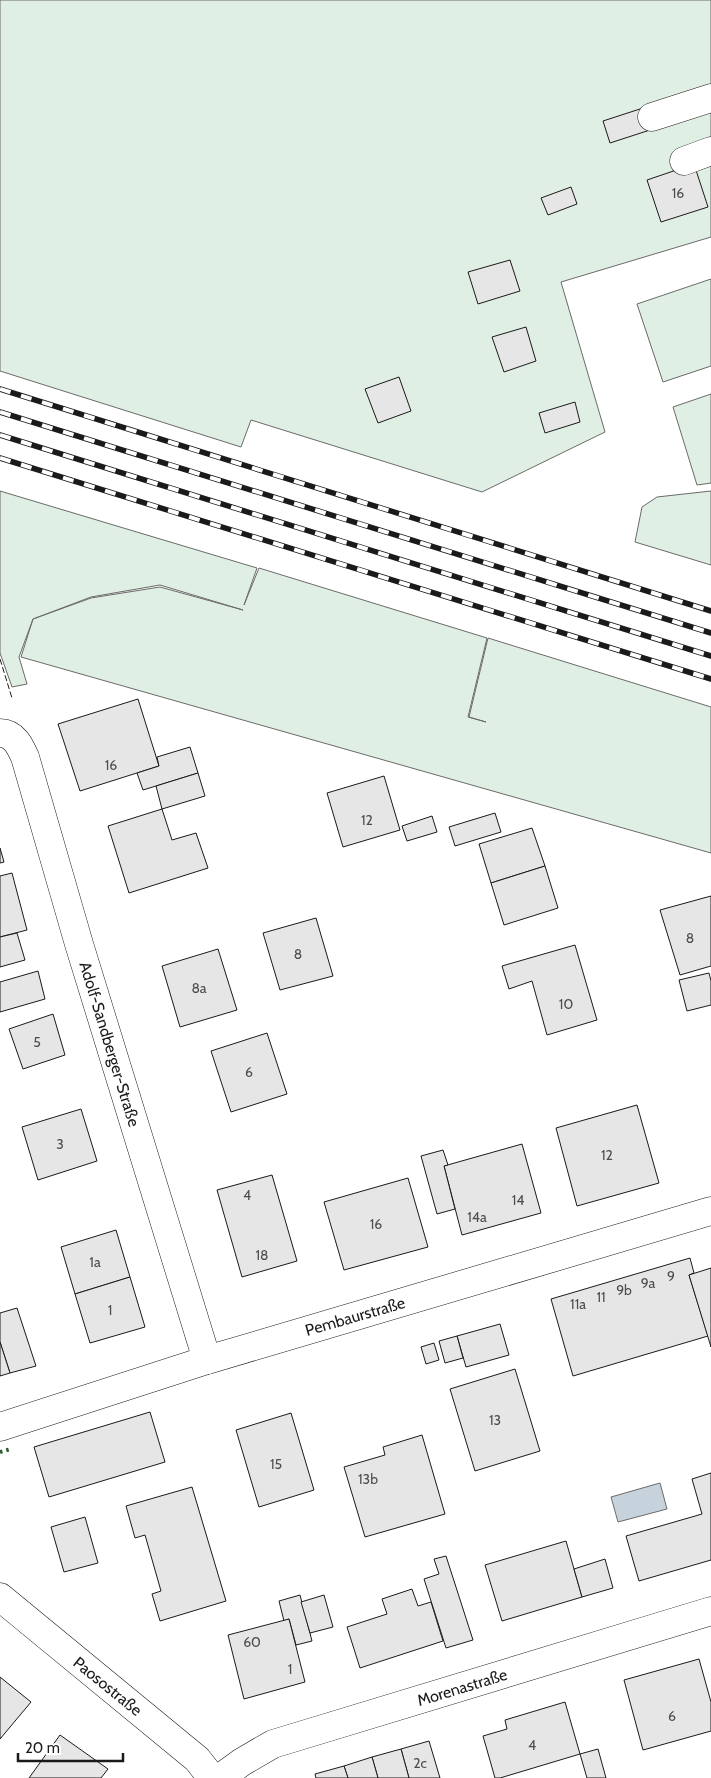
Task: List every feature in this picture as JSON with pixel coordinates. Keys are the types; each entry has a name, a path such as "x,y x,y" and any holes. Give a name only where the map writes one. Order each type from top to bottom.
{"street":[{"path":"652,117 711,98"},
{"path":"684,161 711,151"},
{"name":"Adolf-Sandberger-Straße","path":"3,732 17,741 25,757 79,944 207,1360"},
{"name":"Pembaurstraße","path":"0,1427 207,1360 711,1212"},
{"name":"Paosostraße","path":"0,1598 197,1759 212,1778"},
{"name":"Morenastraße","path":"220,1778 242,1762 273,1744 711,1611"}],"green space":[{"path":"0,0 711,0 711,237 561,282 605,432 482,492 251,420 241,447 0,371"},
{"path":"711,279 711,366 663,382 637,304"},
{"path":"711,394 711,483 697,485 673,407"},
{"path":"0,491 257,568 244,605 259,568 487,638 468,717 486,722 469,717 488,638 711,707 711,853 21,657 33,619 19,657 27,684 12,687 0,653","holes":["160,585 243,610 160,587 91,598 33,619 91,597"]},
{"path":"711,491 711,565 635,542 642,507 657,497"}],"shaded area":[{"path":"660,1483 667,1509 618,1522 611,1497"}],"building":[{"path":"643,108 650,130 610,143 603,121"},
{"path":"694,164 708,207 661,222 647,180"},
{"path":"571,187 577,204 548,215 541,198"},
{"path":"510,260 520,291 478,304 468,272"},
{"path":"526,327 536,361 504,372 492,337"},
{"path":"399,377 411,411 378,423 365,389"},
{"path":"575,402 580,422 545,433 539,413"},
{"path":"138,699 159,766 80,791 58,724"},
{"path":"190,747 198,773 143,790 137,773 159,766 157,757"},
{"path":"198,773 205,796 162,809 156,786"},
{"path":"384,776 400,830 343,847 327,793"},
{"path":"162,809 172,840 196,833 208,868 129,893 108,826"},
{"path":"495,813 501,832 455,846 449,827"},
{"path":"432,816 437,832 407,841 402,826"},
{"path":"532,828 545,866 491,883 479,844"},
{"path":"0,848 4,862 0,863"},
{"path":"545,866 558,908 504,925 491,883"},
{"path":"12,873 27,930 0,937 0,876"},
{"path":"711,896 711,966 680,975 660,910"},
{"path":"316,918 333,976 280,990 263,933"},
{"path":"17,933 25,960 0,967 0,937"},
{"path":"575,945 597,1020 547,1035 532,981 509,989 502,966"},
{"path":"218,949 237,1010 180,1027 162,966"},
{"path":"38,971 45,999 0,1012 0,982"},
{"path":"709,973 711,1005 687,1011 679,980"},
{"path":"53,1014 65,1055 23,1069 9,1029"},
{"path":"267,1033 287,1094 231,1112 211,1051"},
{"path":"637,1105 659,1183 577,1206 556,1128"},
{"path":"81,1109 97,1161 38,1180 22,1127"},
{"path":"522,1144 541,1213 462,1235 444,1166"},
{"path":"443,1150 448,1165 444,1166 455,1209 437,1214 421,1156"},
{"path":"272,1175 297,1261 242,1277 217,1190"},
{"path":"408,1178 428,1247 344,1270 324,1202"},
{"path":"116,1230 130,1277 75,1294 61,1247"},
{"path":"690,1258 694,1273 689,1275 708,1336 573,1376 551,1299"},
{"path":"711,1268 711,1347 689,1275"},
{"path":"130,1277 145,1327 90,1343 75,1294"},
{"path":"17,1308 36,1366 10,1373 0,1342 0,1313"},
{"path":"500,1324 509,1355 466,1367 457,1336"},
{"path":"457,1336 463,1358 445,1363 439,1341"},
{"path":"0,1342 10,1373 0,1376"},
{"path":"434,1343 439,1360 426,1364 421,1347"},
{"path":"515,1369 540,1451 475,1471 450,1389"},
{"path":"150,1412 165,1462 49,1497 34,1447"},
{"path":"291,1413 314,1490 259,1507 236,1430"},
{"path":"422,1435 445,1514 365,1537 344,1467 385,1455 383,1447"},
{"path":"711,1473 711,1560 639,1581 626,1536 702,1514 692,1479"},
{"path":"192,1487 226,1601 160,1621 152,1594 161,1591 145,1535 135,1538 126,1506"},
{"path":"85,1517 98,1563 64,1572 51,1527"},
{"path":"566,1541 582,1597 502,1621 485,1565"},
{"path":"446,1556 473,1640 446,1648 424,1579 439,1574 434,1559"},
{"path":"605,1559 613,1588 582,1597 574,1569"},
{"path":"412,1589 418,1606 431,1602 443,1641 360,1668 347,1627 387,1614 382,1599"},
{"path":"300,1595 312,1641 296,1645 289,1619 284,1621 279,1601"},
{"path":"324,1595 333,1627 310,1633 301,1602"},
{"path":"289,1619 305,1682 244,1699 228,1635"},
{"path":"699,1659 711,1702 711,1731 643,1750 624,1680"},
{"path":"0,1677 31,1702 0,1739"},
{"path":"565,1702 580,1754 495,1778 483,1736 507,1729 505,1720"},
{"path":"60,1735 108,1769 101,1778 29,1778"},
{"path":"429,1741 440,1778 409,1778 401,1749"},
{"path":"401,1749 409,1778 378,1778 372,1757"},
{"path":"598,1749 606,1778 587,1778 580,1754"},
{"path":"372,1757 378,1778 348,1778 344,1766"},
{"path":"344,1766 348,1778 316,1778 315,1774"}],"railway":[{"path":"0,389 711,611"},
{"path":"0,412 711,633"},
{"path":"0,435 711,656"},
{"path":"0,458 711,679"}],"hedge":[{"path":"0,1452 11,1449"}],"fence":[{"path":"0,659 12,698"}]}
